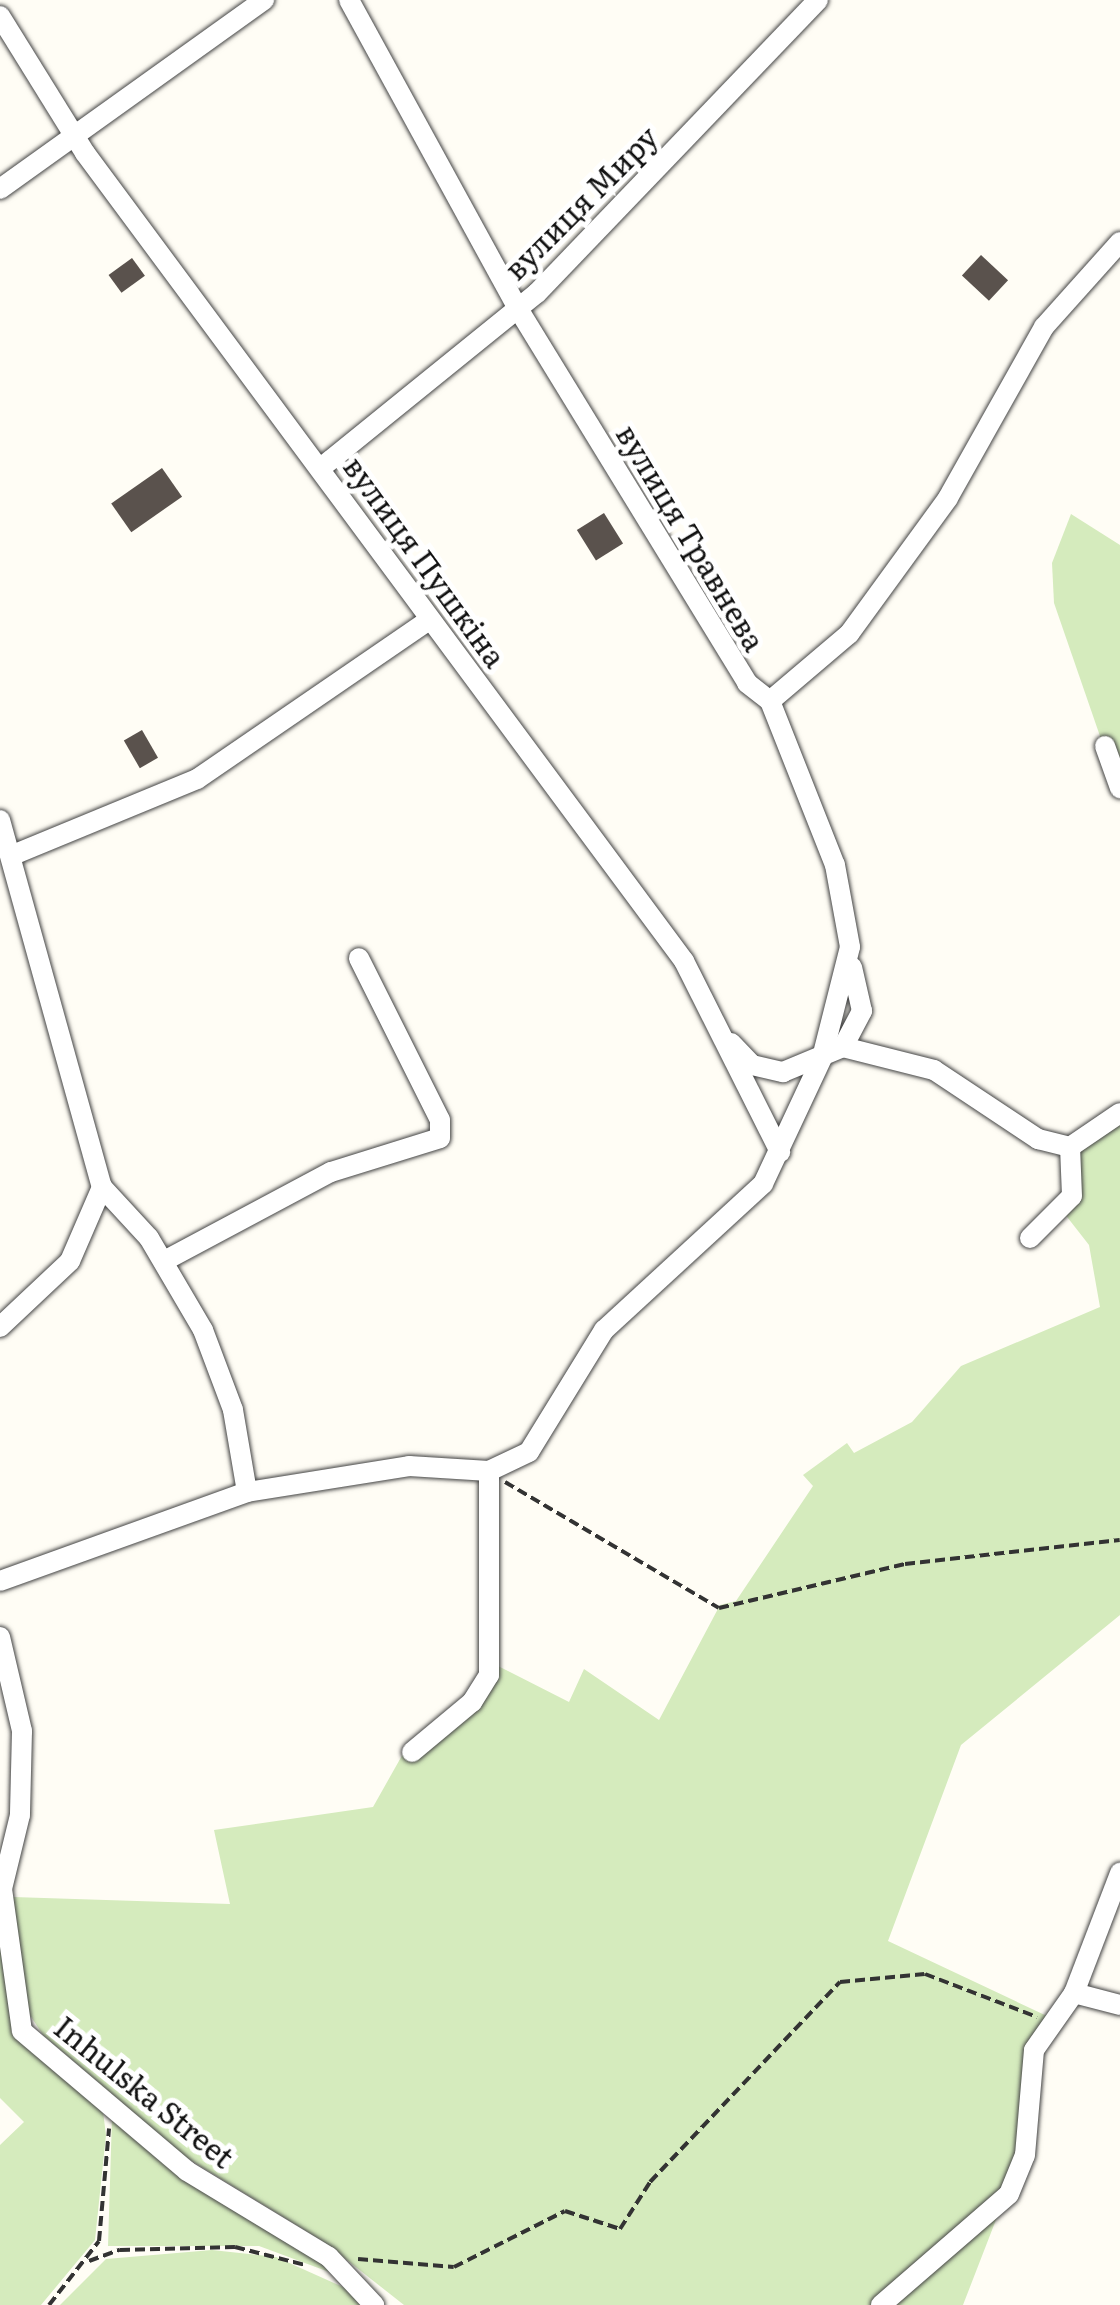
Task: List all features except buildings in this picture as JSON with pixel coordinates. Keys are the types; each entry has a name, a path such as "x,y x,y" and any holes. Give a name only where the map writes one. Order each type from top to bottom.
{"street":[{"path":"0,189 264,0"},
{"name":"вулиця Травнева","path":"349,0 517,308 747,684 770,701 835,865 850,960 822,1058 780,1152 731,1219 604,1330 529,1452 489,1472"},
{"name":"вулиця Миру","path":"322,467 517,308 818,0"},
{"name":"вулиця Пушкіна","path":"0,16 75,134 322,467 429,620 684,960 731,1043 746,1097 780,1152"},
{"path":"770,701 849,634 948,498 1044,327 1120,242"},
{"path":"13,855 197,780 429,620"},
{"path":"1105,746 1120,788"},
{"path":"0,820 13,855 102,1187 164,1261 220,1370 247,1492"},
{"path":"164,1261 331,1172 440,1138 440,1120 360,958"},
{"path":"731,1043 766,1070 822,1058 843,1047 862,1011 850,960"},
{"path":"843,1047 934,1070 1038,1139 1070,1147 1120,1112"},
{"path":"1030,1238 1072,1196 1070,1147"},
{"path":"0,1327 70,1261 102,1187"},
{"path":"0,1581 247,1492 410,1466 489,1472 490,1675 472,1702 412,1752"},
{"path":"0,1636 16,1682 24,1777 1,1889"},
{"path":"881,2305 1008,2194 1025,2154 1034,2050 1074,1994 1120,1873"},
{"name":"Inhulska Street","path":"1,1889 22,2031 106,2098 187,2171 329,2257 374,2305"},
{"path":"1074,1994 1120,2005"}],"path":[{"path":"489,1472 718,1608 905,1564 1120,1540"},
{"path":"329,2257 454,2267 565,2212 620,2229 650,2182 840,1982 924,1974 1051,2022"},
{"path":"50,2305 89,2261 102,2227 106,2098"},
{"path":"89,2261 120,2250 235,2248 309,2267"}],"green space":[{"path":"1071,514 1120,545 1120,794 1054,603 1052,563"},
{"path":"1120,1108 1120,1615 961,1745 888,1941 1047,2016 1032,2127 963,2305 404,2305 324,2242 187,2158 43,2035 26,2009 13,1897 230,1904 214,1830 373,1807 404,1752 415,1755 496,1665 569,1702 584,1669 659,1720 720,1605 736,1601 813,1486 803,1475 847,1443 854,1453 912,1422 961,1366 1100,1307 1089,1245 1064,1213 1081,1141"},
{"path":"0,1925 16,2030 102,2104 106,2135 95,2240 41,2305 0,2305 0,2145 24,2122 0,2098"},
{"path":"112,2117 340,2276 259,2246 108,2246"},
{"path":"212,2250 276,2257 383,2305 60,2305 106,2259"}]}
